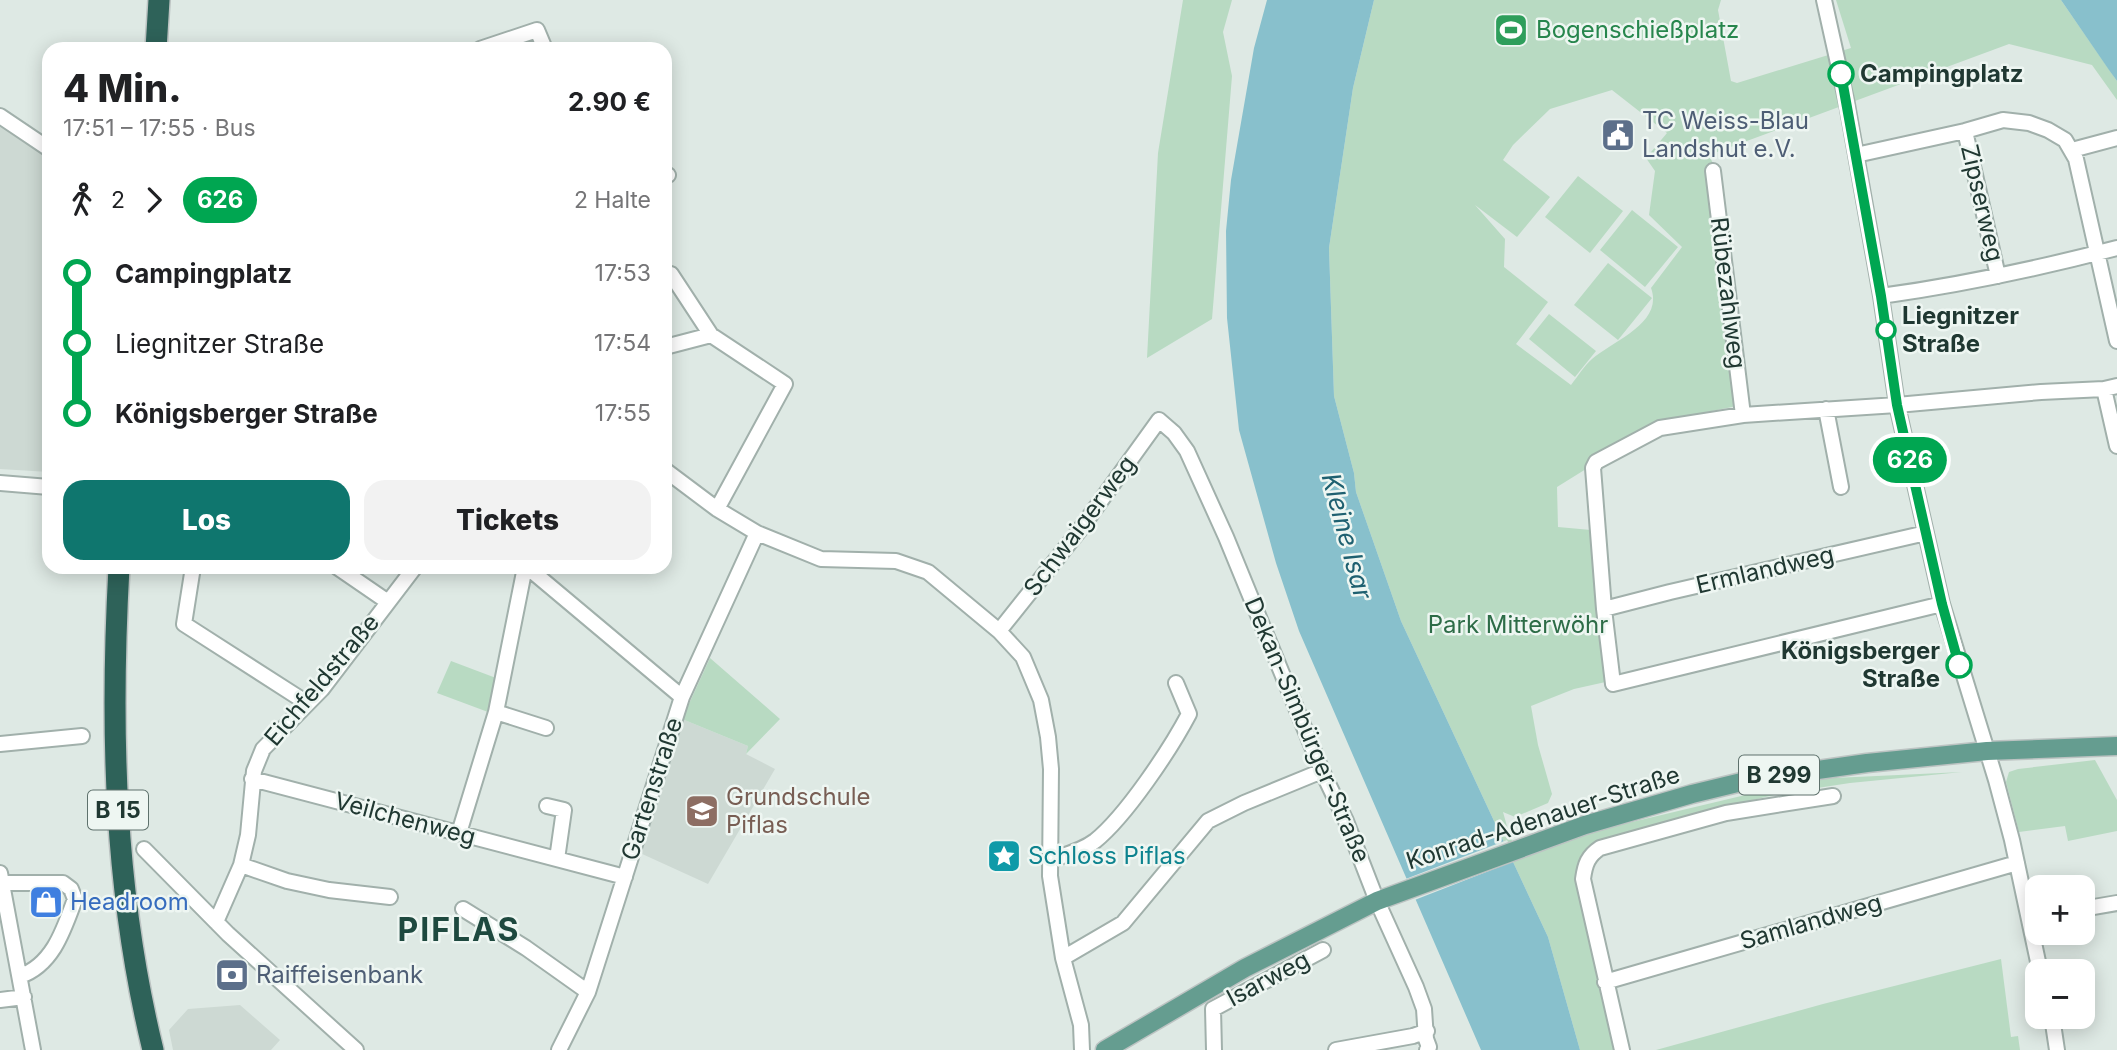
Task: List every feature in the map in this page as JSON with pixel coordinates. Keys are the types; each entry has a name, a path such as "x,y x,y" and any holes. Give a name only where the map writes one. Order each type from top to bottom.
{"highway":[{"path":"143,42 146,0"},
{"path":"156,42 159,0"},
{"name":"B 15","path":"106,574 102,703 106,835 116,933 139,1050"},
{"name":"B 15","path":"119,574 114,663 119,839 133,958 153,1050"}],"main road":[{"name":"Konrad-Adenauer-Straße","path":"1105,1050 1245,968 1381,899 1536,841 1692,794 1754,779 1867,763 1987,751 2117,746"}],"street":[{"path":"1825,0 1856,155 1897,405 1942,604 1987,751 2025,891"},
{"path":"501,42 537,30 542,42"},
{"path":"0,116 42,144"},
{"path":"1856,155 2003,120 2029,122 2065,140 2073,150 2117,341"},
{"name":"Zipserweg","path":"1965,131 1998,276"},
{"path":"2073,150 2117,138"},
{"name":"Rübezahlweg","path":"1713,171 1743,415"},
{"path":"1881,296 1998,276 2117,248"},
{"path":"672,275 712,335 785,384 717,509"},
{"path":"672,345 712,335"},
{"path":"1942,604 1613,684 1593,468 1596,462 1660,428 1743,415 2111,388 2117,446"},
{"path":"1825,410 1841,488"},
{"name":"Schwaigerweg","path":"999,631 1079,531 1159,420"},
{"name":"Dekan-Simbürger-Straße","path":"1159,420 1174,433 1186,452 1226,537 1322,771 1381,899 1424,1009 1427,1050"},
{"path":"672,475 717,509 757,533 821,559 897,561 929,572 999,631 1023,657 1041,700 1046,721 1051,769 1050,860 1055,915 1081,1026 1083,1050"},
{"path":"0,483 42,486"},
{"name":"Gartenstraße","path":"559,1050 588,992 682,697 757,533"},
{"name":"Ermlandweg","path":"1604,609 1926,533"},
{"path":"192,574 184,624 307,703"},
{"path":"347,574 388,602"},
{"name":"Eichfeldstraße","path":"216,922 241,865 248,835 252,779 263,748 338,669 410,574"},
{"path":"459,833 496,712 525,574"},
{"path":"534,574 682,697"},
{"path":"1050,860 1080,850 1095,841 1124,809 1177,737 1189,715 1176,683"},
{"path":"496,712 546,728"},
{"path":"0,744 82,736"},
{"path":"1063,958 1123,923 1208,821 1322,771"},
{"name":"Veilchenweg","path":"252,779 625,877"},
{"path":"1622,1050 1583,879 1584,866 1591,854 1600,848 1726,813 1833,796"},
{"path":"547,806 564,810 557,859"},
{"path":"144,849 216,922 356,1050"},
{"name":"Samlandweg","path":"1605,982 2017,863"},
{"path":"241,865 287,881 329,890 390,897"},
{"path":"20,976 34,971 57,944 75,899 71,889 63,883 1,880 33,1050"},
{"path":"2095,906 2117,902"},
{"path":"463,909 526,948 588,992"},
{"name":"Isarweg","path":"1214,1050 1213,1009 1323,950"},
{"path":"0,1000 24,997"},
{"path":"2054,1029 2057,1050"},
{"path":"1336,1050 1427,1031"}],"shaded area":[{"path":"0,123 42,151 42,472 0,469"},
{"name":"Grundschule Piflas","path":"682,719 748,746 746,754 775,769 708,884 640,853"},
{"path":"240,1005 280,1040 271,1050 173,1050 169,1030 188,1009"}],"green space":[{"path":"1183,0 1232,0 1223,32 1232,76 1212,319 1147,358 1158,153"},
{"name":"Park Mitterwöhr","path":"1374,0 1721,0 1718,10 1731,81 1737,83 1851,48 1836,0 2061,0 2117,81 2117,100 2092,65 2009,44 1709,155 1716,170 1737,406 1657,422 1590,457 1586,469 1557,487 1558,527 1591,530 1610,681 1574,689 1531,706 1538,745 1552,794 1548,803 1515,817 1503,812 1510,837 1519,854 1544,843 1813,779 1962,772 1850,783 1778,794 1615,838 1584,866 1620,1050 1580,1050 1548,937 1401,621 1356,492 1354,473 1334,396 1329,248 1353,88","holes":["1612,90 1667,133 1646,158 1655,171 1649,215 1682,247 1651,288 1653,300 1644,321 1592,359 1571,385 1516,344 1548,302 1504,267 1505,239 1475,205 1517,237 1550,197 1503,160 1513,145 1550,109"]},
{"path":"1578,176 1623,211 1590,253 1545,217"},
{"path":"1632,210 1678,247 1645,287 1600,250"},
{"path":"1608,263 1652,298 1618,340 1574,305"},
{"path":"1549,314 1596,351 1575,377 1529,339"},
{"path":"710,658 780,719 746,754 748,746 682,719"},
{"path":"451,661 496,678 488,712 437,693"},
{"path":"2095,760 2117,800 2117,831 2068,841 2065,826 2019,832 2006,782 2009,772"},
{"path":"2001,959 2011,1037 2018,1036 2020,1050 1656,1050 1823,1004"}],"water":[{"name":"Kleine Isar","path":"1267,0 1374,0 1353,88 1329,248 1334,396 1354,473 1356,492 1401,621 1548,937 1580,1050 1481,1050 1299,631 1276,563 1239,430 1227,318 1226,231 1231,180 1254,48"},
{"path":"2061,0 2117,0 2117,81 2109,70"}],"pier":[{"path":"1507,840 1517,860 1412,901 1403,880"}],"bus line":[{"name":"626","path":"1841,74 1881,296 1897,405 1942,604 1959,665"}],"place":[{"name":"Bogenschießplatz","path":"1511,30"},
{"name":"Campingplatz","path":"1841,74"},
{"name":"TC Weiss-Blau Landshut e.V.","path":"1618,135"},
{"name":"Liegnitzer Straße","path":"1886,330"},
{"name":"Königsberger Straße","path":"1959,665"},
{"name":"Grundschule Piflas","path":"702,811"},
{"name":"Schloss Piflas","path":"1004,856"},
{"name":"Headroom","path":"46,902"},
{"name":"Raiffeisenbank","path":"232,975"}],"district":[{"name":"PIFLAS","path":"459,930"}]}
